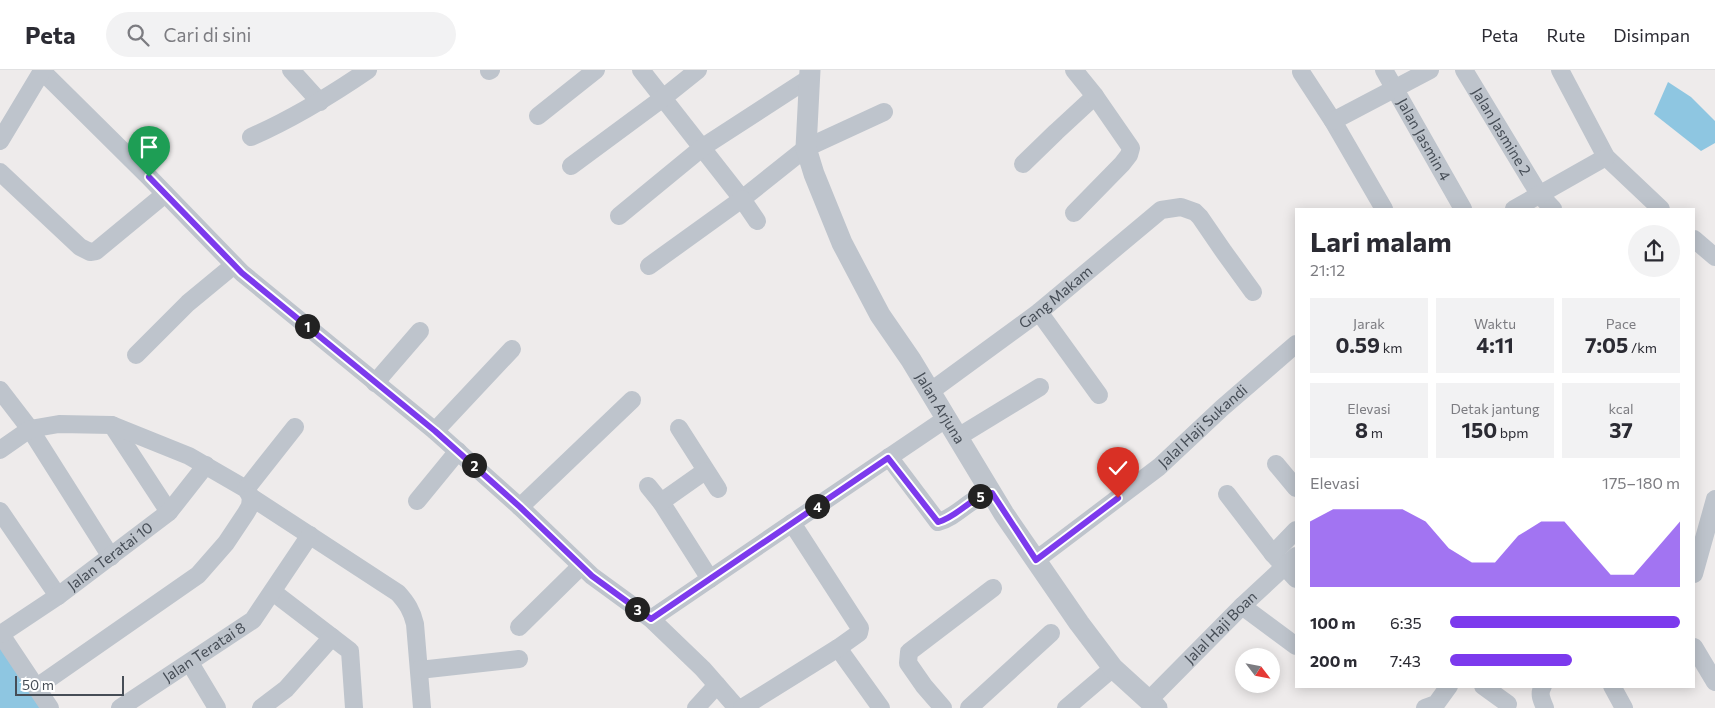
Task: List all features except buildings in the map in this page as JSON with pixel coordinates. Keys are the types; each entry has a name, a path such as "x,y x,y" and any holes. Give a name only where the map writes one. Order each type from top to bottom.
{"street":[{"path":"0,142 41,70 234,265 435,431 520,507 592,576 651,619 703,669 737,708"},
{"path":"291,70 320,102"},
{"path":"250,138 320,102 368,70"},
{"path":"538,116 596,70"},
{"path":"641,70 703,147 757,221"},
{"path":"570,166 698,70"},
{"path":"1074,70 1130,144 1131,152 1074,214"},
{"name":"Jalan Jasmin 4","path":"1384,70 1462,208"},
{"path":"1333,121 1430,70"},
{"name":"Jalan Jasmine 2","path":"1464,70 1539,194 1552,208"},
{"path":"1560,70 1606,157 1660,208"},
{"path":"1301,72 1333,121 1383,208"},
{"path":"619,216 703,147 811,74"},
{"name":"Jalan Arjuna","path":"811,74 806,148 814,174 842,243 880,315 931,392 992,493 1078,623 1114,668 1153,704"},
{"path":"1023,164 1061,126 1095,96"},
{"path":"649,266 742,199 806,148 884,112"},
{"path":"1516,208 1606,157"},
{"path":"0,172 80,247 90,252 96,251 165,194"},
{"name":"Gang Makam","path":"931,392 1038,312 1161,210 1181,207 1189,209 1200,217 1253,292"},
{"path":"1695,240 1715,257"},
{"path":"136,355 188,303 234,265"},
{"path":"1038,312 1099,395"},
{"path":"375,383 420,332"},
{"name":"Jalal Haji Sukandi","path":"1036,560 1160,468 1222,408 1295,345"},
{"path":"435,431 512,349"},
{"path":"958,437 1040,386"},
{"path":"0,390 30,429 111,557"},
{"path":"520,507 632,400"},
{"path":"651,619 947,418"},
{"path":"0,450 30,429 59,424 112,424 150,441 170,447 206,465 398,593 413,614 422,708"},
{"path":"112,424 169,512"},
{"path":"36,687 198,575 226,543 246,513 250,506 248,493 296,427"},
{"path":"678,428 718,489"},
{"path":"418,501 458,451"},
{"path":"888,458 938,522 946,520 983,494 992,493"},
{"path":"1276,464 1295,487"},
{"name":"Jalan Teratai 10","path":"0,634 58,596 169,512 206,465"},
{"path":"661,502 705,471"},
{"path":"648,486 661,502 710,579"},
{"path":"1227,494 1273,554 1292,568"},
{"path":"1695,572 1709,545 1715,499"},
{"path":"0,511 58,596"},
{"path":"742,708 859,633 860,628 792,523"},
{"path":"1273,554 1295,531"},
{"name":"Jalan Teratai 8","path":"130,705 253,620 310,535"},
{"path":"519,627 581,566"},
{"name":"Jalal Haji Boan","path":"1153,704 1242,606 1292,568"},
{"path":"943,708 908,664 909,652 993,588"},
{"path":"273,592 350,651 354,708"},
{"path":"1242,606 1295,645"},
{"path":"969,708 1052,633"},
{"path":"0,634 50,708"},
{"path":"261,708 286,689 332,637"},
{"path":"838,648 881,708"},
{"path":"1695,649 1715,682"},
{"path":"419,670 519,659"},
{"path":"190,662 217,708"},
{"path":"1066,708 1114,668"},
{"path":"696,708 717,685"},
{"path":"1435,706 1448,688"},
{"path":"1486,688 1508,704"},
{"path":"1542,688 1540,692 1546,708"},
{"path":"1613,688 1624,708"}],"water":[{"path":"1668,82 1691,97 1715,121 1715,143 1701,151 1654,114"},
{"path":"0,633 50,708 0,708"}],"route":[{"path":"149,177 242,273 435,431 520,507 592,576 651,619 888,458 938,522 946,520 983,494 992,493 1036,560 1118,498"}]}
